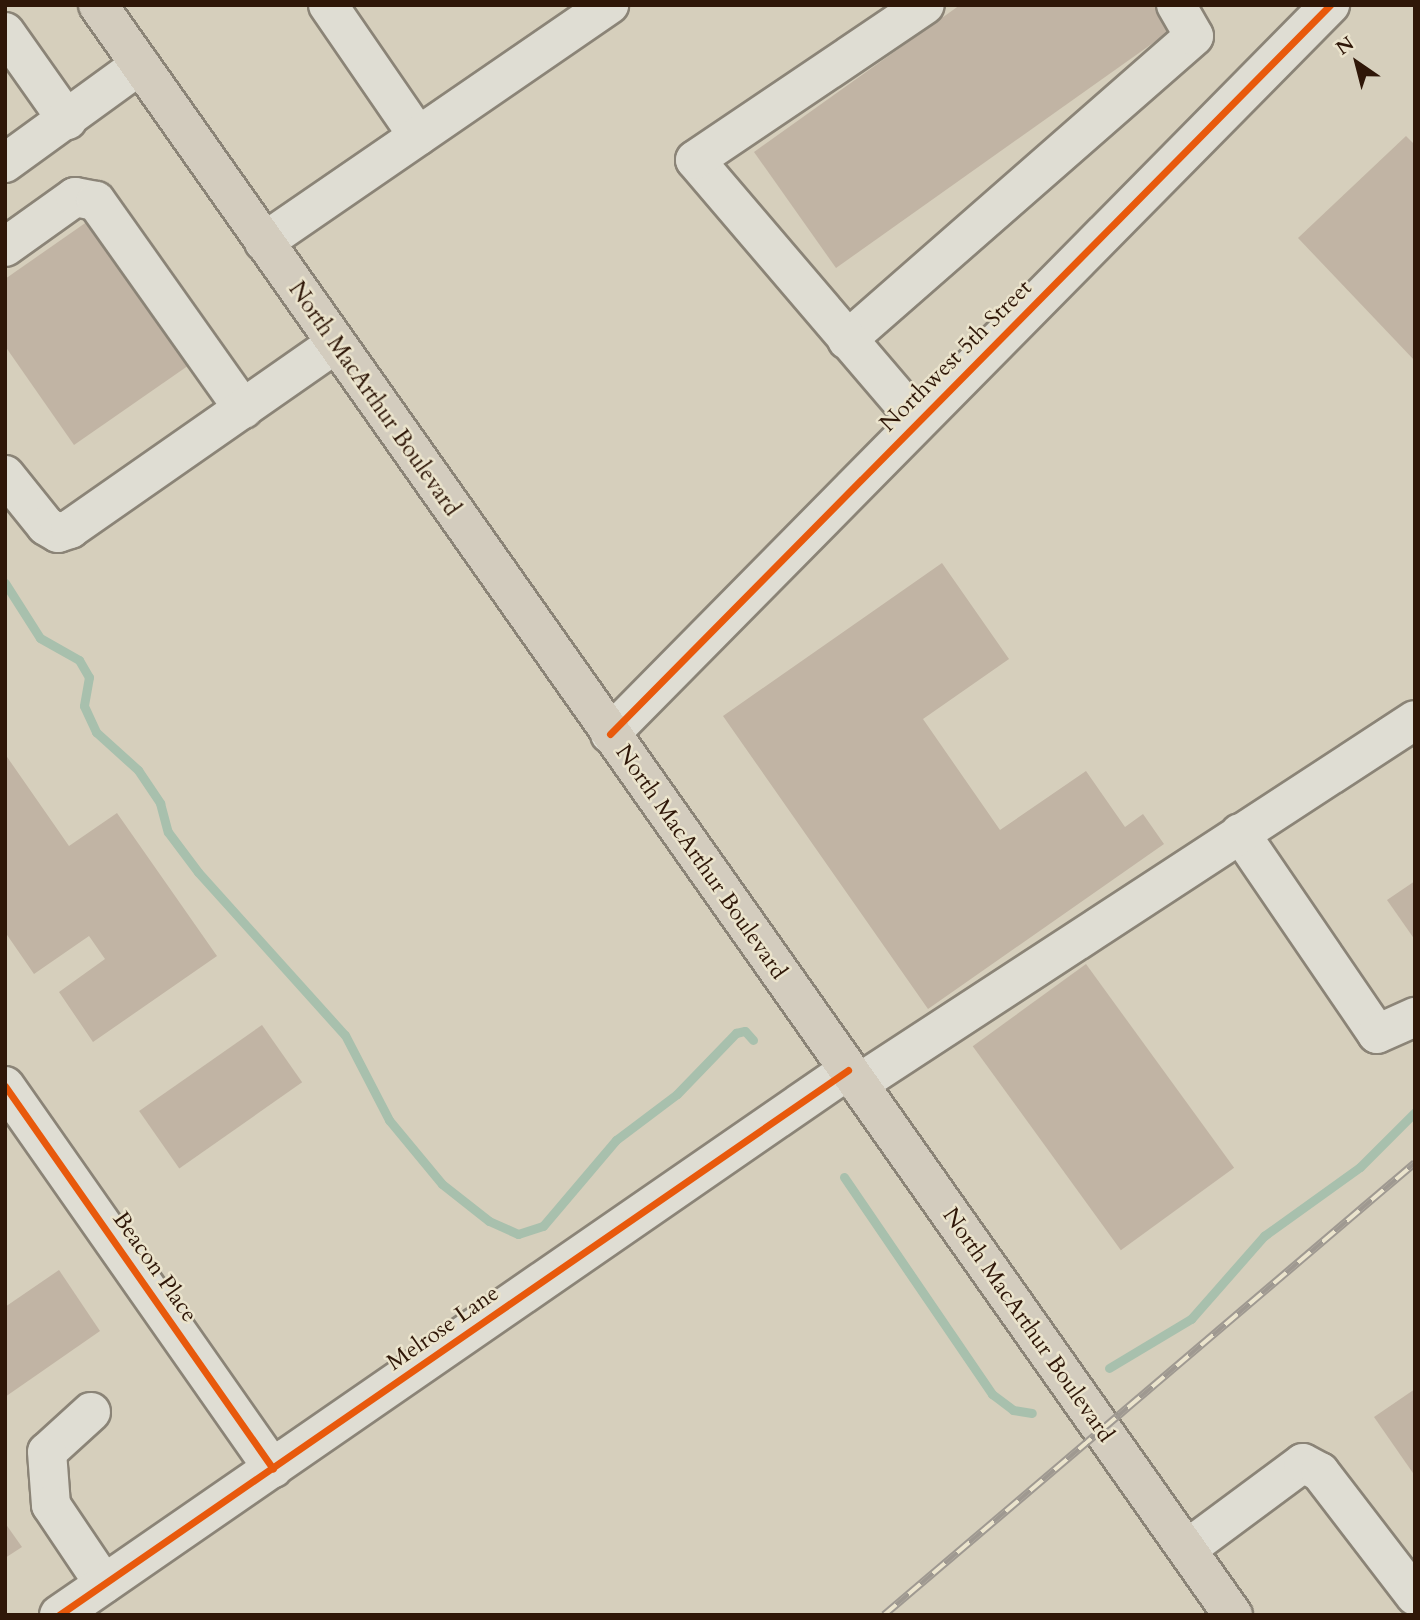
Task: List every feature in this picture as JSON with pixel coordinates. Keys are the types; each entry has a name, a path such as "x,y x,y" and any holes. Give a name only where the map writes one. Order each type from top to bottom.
{"main road":[{"name":"North MacArthur Boulevard","path":"98,5 1233,1615"}],"street":[{"path":"328,5 418,136"},
{"path":"264,242 610,5"},
{"path":"918,421 695,160 925,5"},
{"path":"847,340 1194,36 1176,5"},
{"name":"Northwest 5th Street","path":"610,734 1329,5"},
{"path":"5,32 67,120"},
{"path":"5,163 140,65"},
{"path":"5,247 75,197 96,201 243,409"},
{"path":"5,475 46,526 58,533 335,344"},
{"name":"Melrose Lane","path":"59,1615 853,1077 1415,720"},
{"path":"1240,833 1377,1034 1415,1017"},
{"name":"Beacon Place","path":"5,1086 19,1133 274,1469"},
{"path":"91,1412 47,1452 51,1506 104,1584"},
{"path":"1187,1549 1303,1464 1320,1472 1415,1596"}],"building":[{"path":"960,5 1173,5 1184,21 836,268 754,152"},
{"path":"1406,136 1415,145 1415,361 1298,238"},
{"path":"91,219 192,363 74,445 5,346 5,279"},
{"path":"942,563 1009,659 923,719 1000,830 1086,771 1125,827 1143,814 1164,844 928,1009 723,716"},
{"path":"5,754 69,846 117,813 217,956 93,1042 59,992 105,959 89,936 34,974 5,932"},
{"path":"1415,881 1415,940 1387,900"},
{"path":"1086,964 1234,1168 1121,1250 973,1046"},
{"path":"262,1025 302,1082 179,1168 139,1111"},
{"path":"59,1270 100,1331 5,1397 5,1307"},
{"path":"1415,1389 1415,1476 1374,1417"},
{"path":"5,1523 22,1547 5,1558"}],"waterway":[{"path":"5,583 40,638 79,660 89,677 84,706 96,732 138,770 160,803 168,832 198,872 345,1035 389,1120 442,1184 489,1221 518,1234 543,1226 616,1140 677,1094 736,1033 745,1031 753,1040"},
{"path":"1109,1368 1191,1319 1264,1236 1360,1167 1415,1112"},
{"path":"844,1177 992,1394 1013,1410 1032,1413"}],"railway":[{"path":"884,1615 1415,1163"}],"cycle path":[{"path":"610,734 1330,5"},
{"path":"59,1615 848,1070"},
{"path":"5,1086 273,1469"}]}
